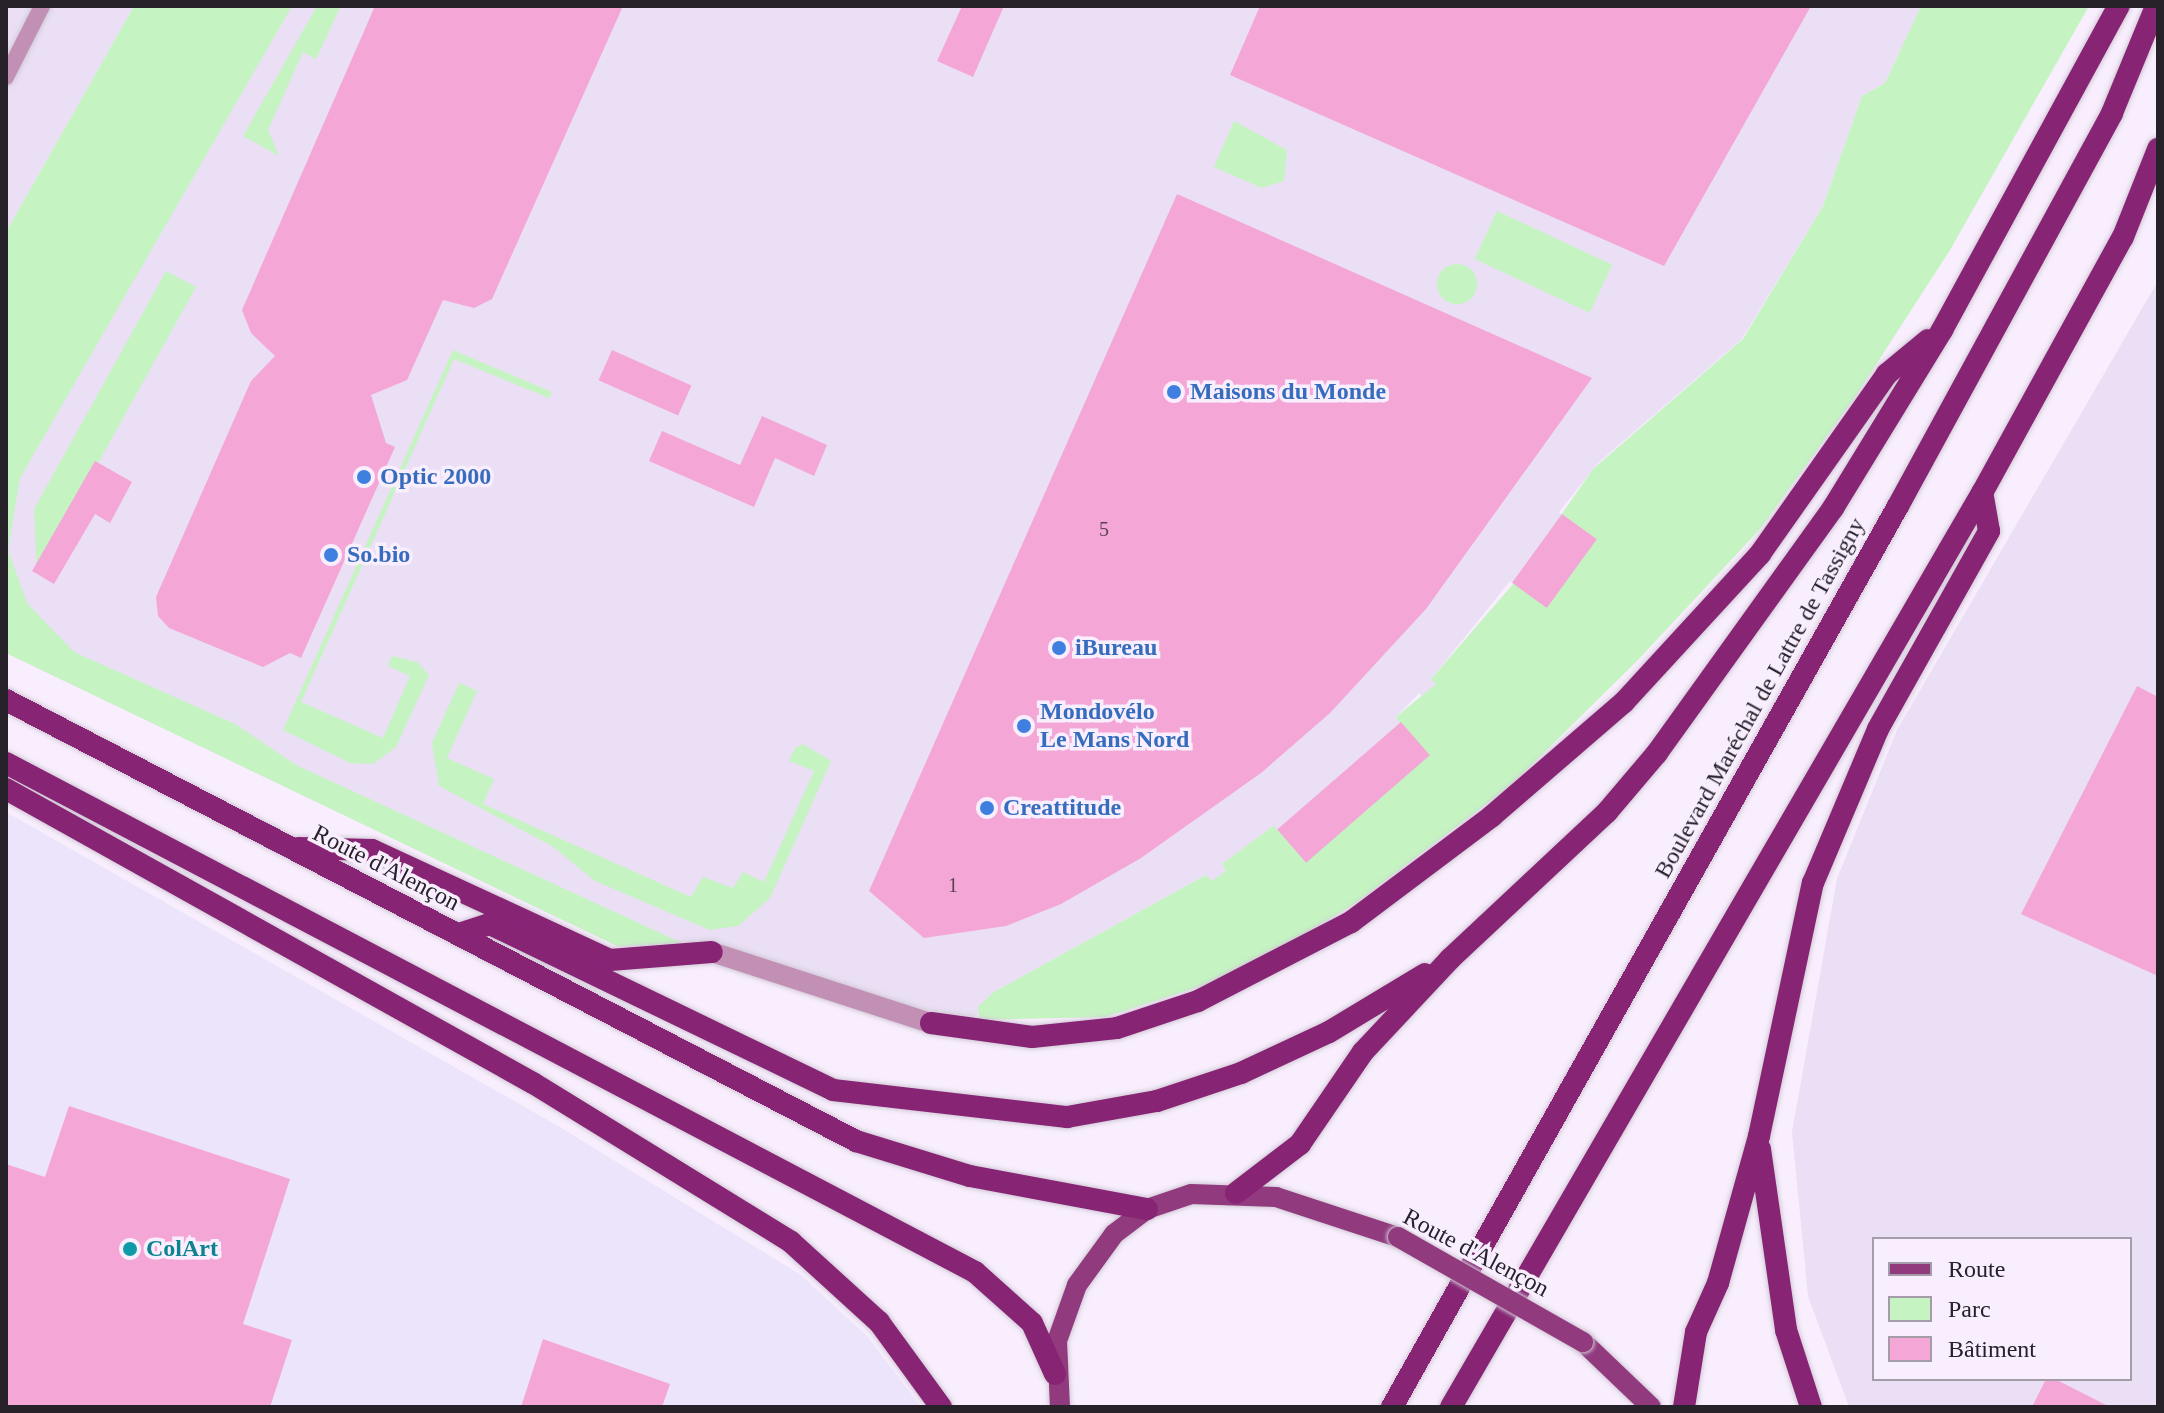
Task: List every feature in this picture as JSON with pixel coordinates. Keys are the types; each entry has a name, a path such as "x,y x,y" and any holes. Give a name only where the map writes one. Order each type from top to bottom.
{"highway":[{"path":"1236,1193 1300,1144 1363,1052 1450,959 1607,812 1657,753 1833,508 1942,330 2119,6"},
{"name":"Boulevard Maréchal de Lattre de Tassigny","path":"1392,1407 1898,506 2112,113 2156,6"},
{"path":"1451,1407 1982,493 2123,237 2158,149"},
{"path":"931,1023 1032,1037 1117,1028 1198,1001 1351,922 1492,816 1624,702 1760,554 1887,374 1942,330"},
{"path":"1684,1407 1696,1332 1718,1283 1759,1136 1813,883 1878,729 1989,531 1982,493"},
{"name":"Route d'Alençon","path":"6,700 856,1141 1049,1195 1147,1209"},
{"path":"6,763 975,1272 1032,1323 1055,1374"},
{"path":"6,789 533,1083 791,1242 879,1322 941,1407"},
{"path":"290,848 372,850 610,960 712,952"},
{"path":"459,934 490,924 833,1090 1067,1117 1157,1101 1241,1073 1329,1032 1450,959"},
{"path":"1759,1136 1786,1330 1811,1407"}],"main road":[{"name":"Route d'Alençon","path":"1060,1407 1055,1374 1077,1285 1114,1234 1147,1209 1191,1194 1236,1193 1276,1197 1398,1237 1583,1342 1651,1407"}],"street":[{"path":"712,952 931,1023"}],"lane":[{"path":"6,77 42,6"}],"shaded area":[{"path":"6,6 134,6 6,232"},
{"path":"236,6 1921,6 1885,83 1862,96 1823,206 1742,339 1598,463 1559,512 1597,539 1548,607 1510,581 1432,678 1445,692 1433,706 1419,693 1396,717 1430,755 1304,860 1273,826 1223,864 1233,880 1217,890 1206,875 994,992 976,1016 931,1023 712,952 617,946 6,653 6,391"},
{"path":"2158,281 2158,1407 1849,1407 1808,1296 1792,1132 1837,879 1897,730"},
{"path":"6,812 558,1126 801,1275 868,1337 921,1407 6,1407"}],"green space":[{"path":"134,6 292,6 20,478 8,550 27,603 74,652 235,724 296,765 682,943 617,946 6,653 6,232"},
{"path":"317,6 341,6 316,59 303,52 268,130 279,156 243,136"},
{"path":"1921,6 2089,6 1950,250 1857,394 1760,529 1637,661 1511,785 1356,903 1282,947 1204,985 1105,1017 979,1020 978,1007 994,992 1206,875 1212,881 1226,871 1222,864 1273,826 1279,831 1400,723 1396,717 1436,684 1431,679 1514,583 1593,469 1743,339 1823,206 1862,96 1885,83"},
{"path":"1234,121 1287,150 1284,181 1262,188 1214,167"},
{"path":"1497,211 1612,265 1590,313 1475,259"},
{"path":"1457,264 1471,270 1477,284 1471,298 1457,304 1443,298 1437,284 1443,270"},
{"path":"166,271 196,287 37,573 34,509"},
{"path":"453,350 552,392 549,398 454,359 301,702 383,738 410,676 388,666 392,656 417,662 429,675 396,747 373,764 350,763 283,730"},
{"path":"459,683 477,691 447,758 494,779 483,804 691,897 703,877 733,888 743,872 764,882 814,771 789,761 795,748 803,744 831,761 770,898 738,926 710,930 595,881 552,846 439,786 432,743"}],"building":[{"path":"375,6 623,6 492,299 474,308 443,300 407,380 371,395 386,443 395,447 301,658 290,653 263,667 169,628 158,616 156,597 251,381 275,356 251,333 242,310"},
{"path":"962,6 1004,6 973,77 937,61"},
{"path":"1260,6 1811,6 1664,266 1230,75"},
{"path":"1177,194 1592,378 1426,609 1330,713 1261,773 1141,858 1061,904 1006,926 924,938 869,891"},
{"path":"612,350 691,385 678,416 599,380"},
{"path":"762,416 827,445 814,476 775,458 754,507 649,461 662,431 740,465"},
{"path":"95,461 132,482 110,523 95,514 54,584 32,571"},
{"path":"1562,514 1597,539 1547,608 1512,583"},
{"path":"2137,686 2158,697 2158,976 2021,914"},
{"path":"1401,722 1430,755 1306,863 1277,830"},
{"name":"ColArt","path":"69,1106 290,1179 243,1324 292,1340 270,1407 6,1407 6,1164 45,1177"},
{"path":"543,1339 670,1384 662,1407 521,1407"},
{"path":"2045,1381 2059,1381 2110,1407 2032,1407"}],"place":[{"name":"Maisons du Monde","path":"1174,392"},
{"name":"Optic 2000","path":"364,477"},
{"name":"So.bio","path":"331,555"},
{"name":"iBureau","path":"1059,648"},
{"name":"Mondovélo Le Mans Nord","path":"1024,726"},
{"name":"Creattitude","path":"987,808"},
{"name":"ColArt","path":"130,1249"}]}
